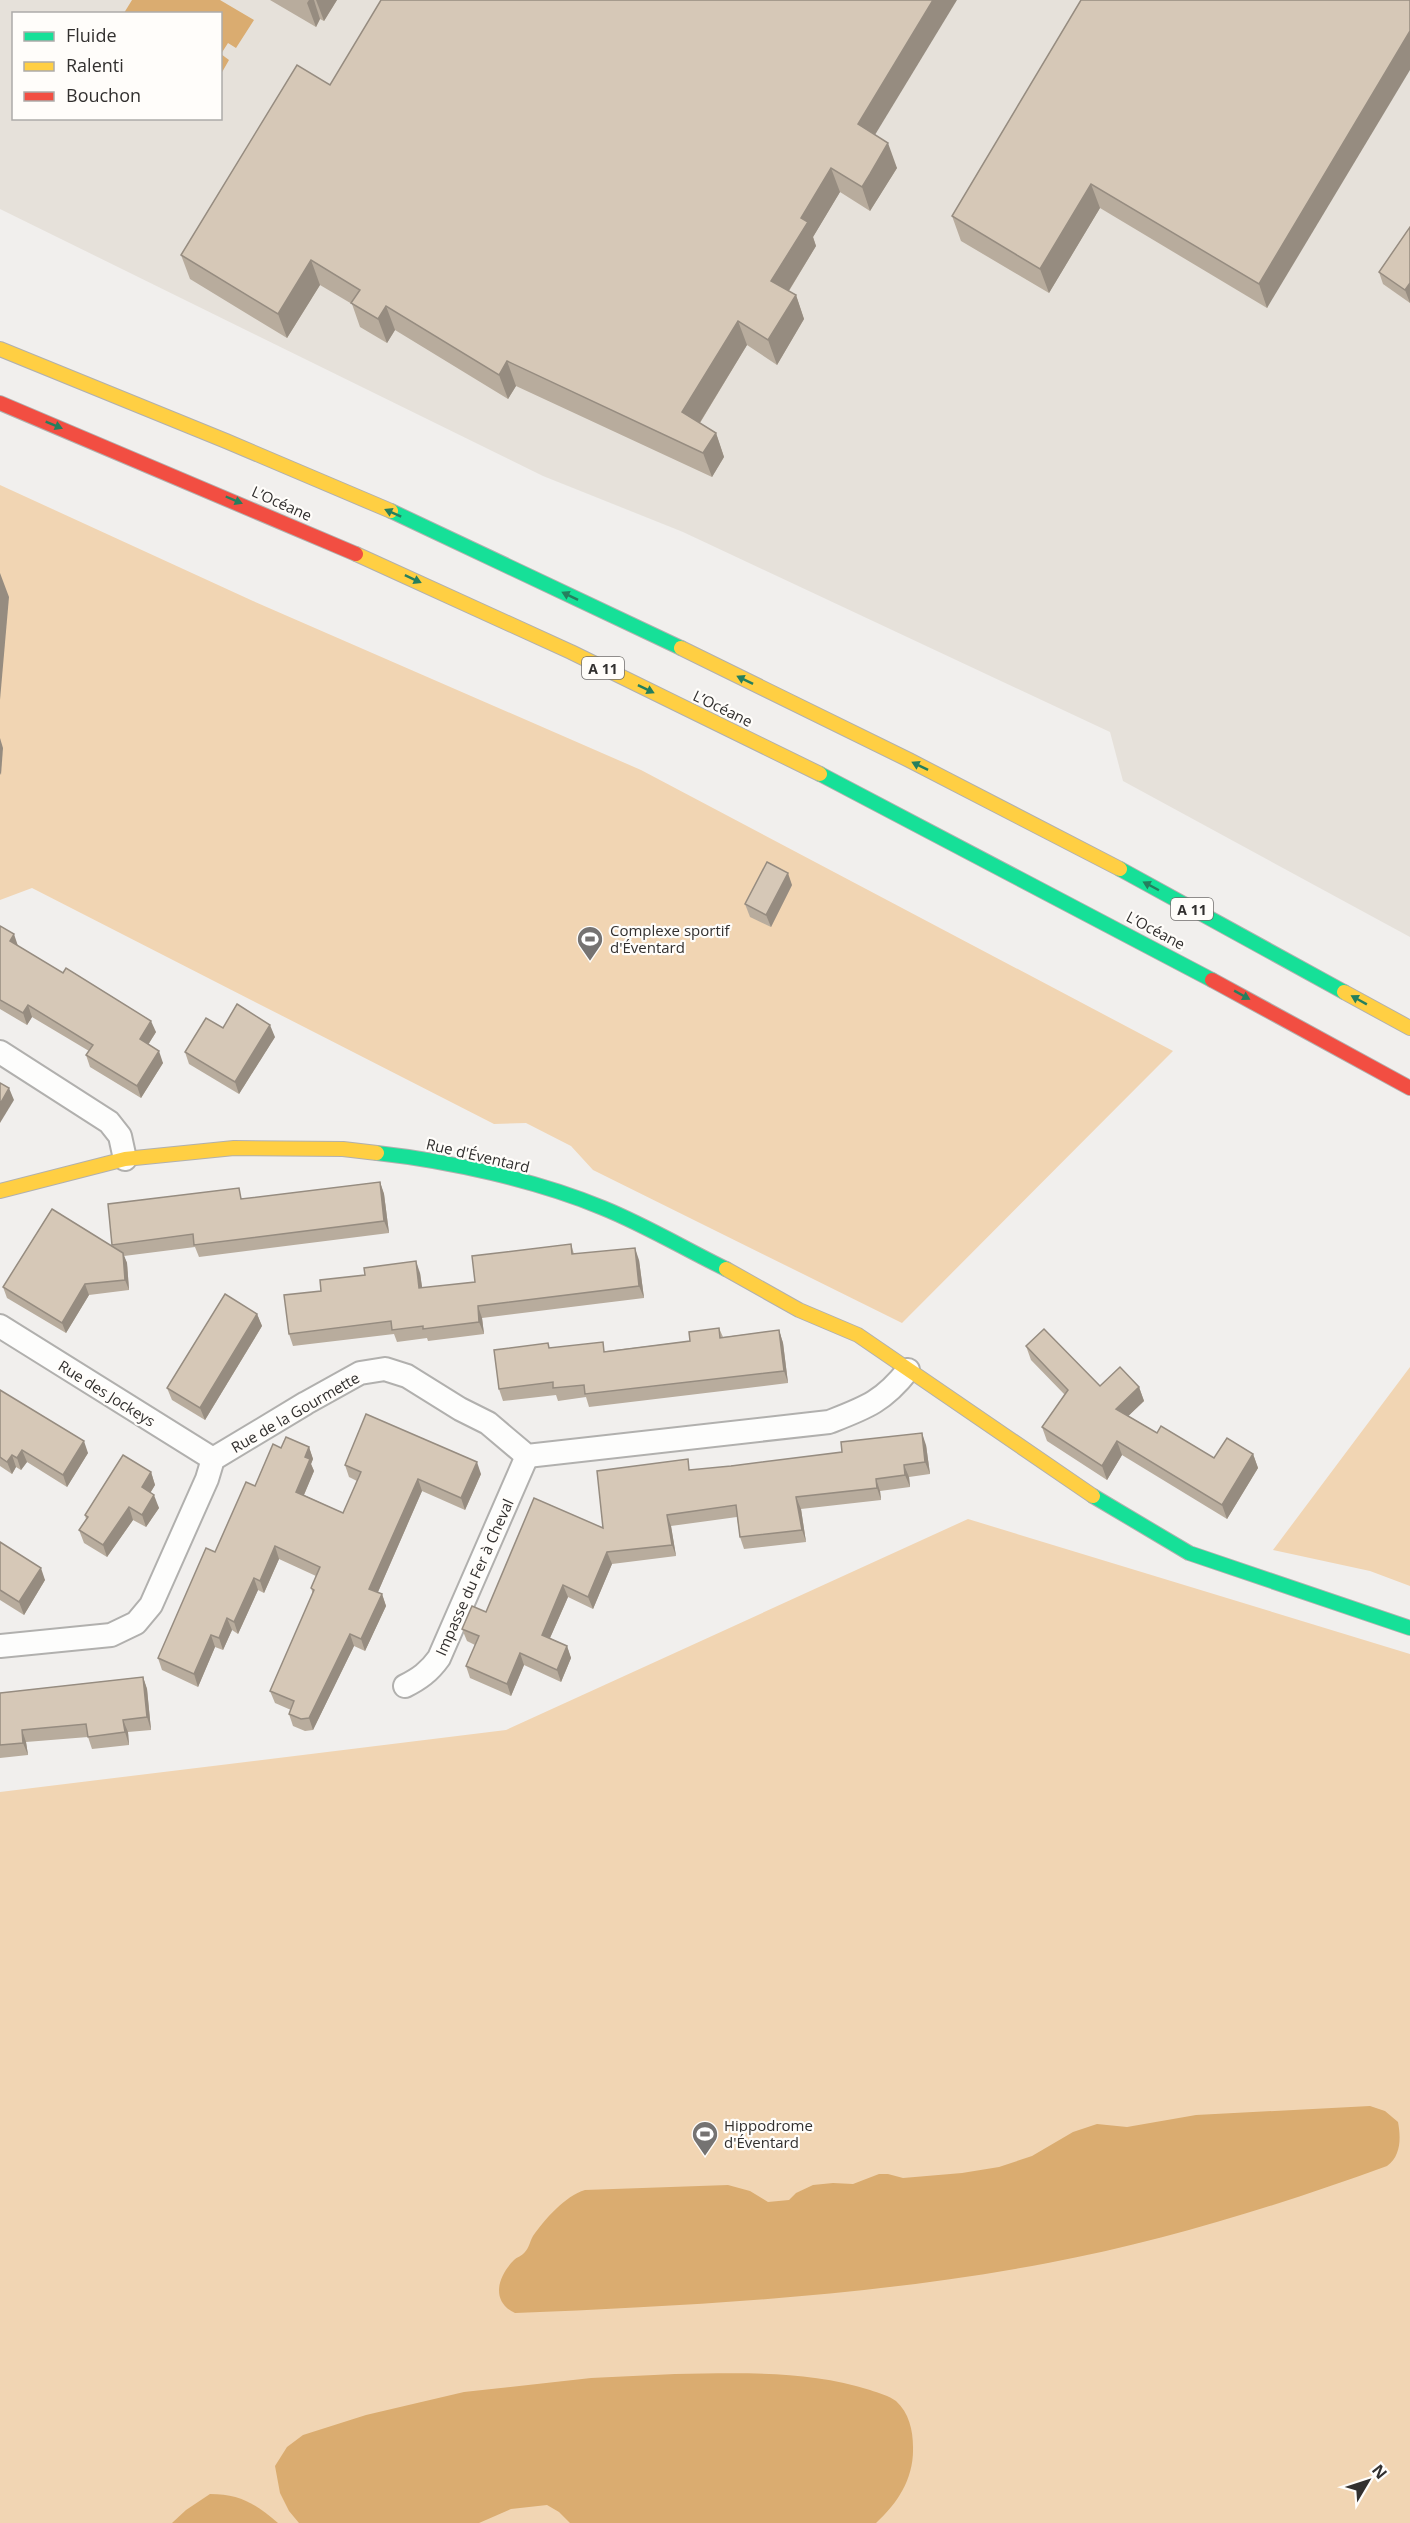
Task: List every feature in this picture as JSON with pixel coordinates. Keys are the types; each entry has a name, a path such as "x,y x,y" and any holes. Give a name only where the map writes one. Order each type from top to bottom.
{"main road":[{"name":"A 11","path":"0,349 166,416 449,538 764,689 1015,814 1150,885 1410,1028"},
{"name":"L’Océane","path":"0,403 261,512 572,652 944,837 1191,967 1410,1088"},
{"name":"Rue d'Éventard","path":"0,1191 126,1159 234,1148 343,1149 415,1157 533,1184 603,1208 744,1278 799,1310 858,1335 1102,1502 1189,1553 1410,1628"}],"street":[{"path":"0,1052 109,1122 120,1136 126,1159"},
{"name":"Rue des Jockeys","path":"0,1326 213,1459"},
{"name":"Rue de la Gourmette","path":"0,1646 111,1635 136,1623 151,1605 207,1479 213,1459 360,1373 385,1369 407,1376 460,1409 488,1423 527,1455"},
{"path":"527,1455 829,1422 871,1406 896,1386 908,1370"},
{"name":"Impasse du Fer à Cheval","path":"405,1686 418,1680 432,1669 439,1659 527,1455"}],"shaded area":[{"path":"0,0 1410,0 1410,937 1123,781 1110,732 683,532 543,476 0,209"},
{"path":"132,0 220,0 254,20 236,48 228,43 222,52 222,12 125,12"},
{"path":"222,55 229,60 222,72"},
{"name":"Complexe sportif d'Éventard","path":"0,485 253,601 641,770 1173,1051 902,1323 593,1170 571,1146 526,1123 494,1124 32,888 0,900"},
{"path":"1410,1367 1410,1586 1370,1571 1273,1550"},
{"name":"Hippodrome d'Éventard","path":"968,1519 1410,1654 1410,2523 0,2523 0,1792 506,1730"},
{"path":"1370,2106 1385,2111 1398,2122 1399,2146 1392,2162 1387,2166 1220,2221 1091,2254 916,2284 716,2303 515,2313 507,2308 499,2295 501,2281 508,2266 526,2250 543,2222 570,2197 585,2190 728,2185 750,2191 768,2202 789,2200 796,2193 813,2185 853,2184 879,2174 903,2178 999,2167 1032,2156 1073,2132 1097,2124 1127,2127 1196,2115"},
{"path":"748,2373 798,2376 846,2384 890,2398 896,2401 904,2411 912,2434 913,2458 908,2479 898,2498 876,2523 570,2523 559,2512 547,2505 511,2509 479,2523 299,2523 289,2511 280,2493 275,2466 287,2447 303,2435 366,2415 464,2392 591,2378"},
{"path":"210,2494 221,2494 247,2501 278,2523 172,2523 186,2510"}],"building":[{"path":"381,0 933,0 858,124 888,143 870,174 862,187 831,168 801,218 808,222 771,281 796,295 768,340 738,321 682,412 716,433 703,453 507,361 499,375 386,306 378,319 351,303 360,290 311,260 278,314 181,255 297,65 330,85"},
{"path":"1081,0 1410,0 1410,31 1259,284 1091,184 1040,269 952,216"},
{"path":"1410,227 1410,283 1405,290 1379,272"},
{"path":"767,862 788,873 766,915 745,904"},
{"path":"0,926 14,934 10,941 63,973 66,968 151,1021 140,1039 159,1051 137,1086 86,1055 93,1045 28,1005 23,1013 0,1000"},
{"path":"237,1004 270,1025 235,1082 185,1052 206,1018 223,1028"},
{"path":"0,1083 9,1088 0,1104"},
{"path":"380,1182 384,1221 194,1245 193,1234 112,1245 108,1204 239,1188 241,1199"},
{"path":"52,1209 123,1253 125,1280 85,1284 62,1323 3,1287"},
{"path":"571,1244 572,1254 635,1248 639,1286 478,1306 479,1322 423,1329 423,1326 392,1330 391,1321 289,1334 284,1295 321,1291 320,1280 365,1275 364,1268 416,1261 419,1288 475,1282 472,1256"},
{"path":"225,1294 257,1314 200,1408 167,1388"},
{"path":"719,1328 720,1338 779,1330 784,1371 585,1394 584,1385 553,1388 553,1382 499,1389 494,1350 548,1343 549,1348 603,1342 604,1352 690,1341 689,1332"},
{"path":"1044,1329 1100,1386 1120,1367 1139,1387 1116,1409 1157,1433 1161,1426 1214,1458 1227,1438 1253,1454 1222,1505 1117,1441 1102,1466 1042,1427 1068,1390 1026,1346"},
{"path":"0,1390 84,1441 63,1475 22,1450 17,1458 12,1455 7,1462 0,1457"},
{"path":"366,1414 477,1462 461,1498 418,1479 369,1589 382,1594 361,1639 350,1634 309,1718 301,1719 289,1714 294,1701 270,1691 314,1590 311,1588 320,1567 275,1546 260,1581 254,1578 234,1622 227,1618 219,1638 211,1635 194,1674 158,1658 206,1548 215,1552 246,1482 255,1486 273,1444 281,1448 286,1437 309,1447 305,1457 310,1459 296,1492 343,1513 361,1472 345,1465"},
{"path":"922,1433 925,1462 904,1465 905,1475 876,1479 877,1488 796,1497 802,1530 740,1537 736,1505 667,1515 672,1545 607,1552 588,1597 563,1585 542,1635 567,1646 557,1670 520,1653 507,1684 466,1666 479,1636 462,1629 472,1606 486,1612 534,1498 603,1528 597,1471 688,1459 689,1470 731,1466 842,1452 841,1442"},
{"path":"123,1455 151,1472 142,1487 154,1495 142,1515 129,1507 103,1545 79,1530 88,1517 85,1515"},
{"path":"0,1542 41,1568 19,1602 0,1590"},
{"path":"143,1677 147,1717 123,1720 125,1732 88,1737 86,1724 22,1730 23,1743 0,1745 0,1693"}],"traffic: fast":[{"path":"391,511 681,648"},
{"path":"820,774 1212,980"},
{"path":"1120,869 1344,992"},
{"path":"377,1153 491,1173 577,1198 650,1229 726,1269"},
{"path":"1093,1496 1189,1553 1410,1628"}],"traffic: slow":[{"path":"0,349 391,511"},
{"path":"356,554 571,652 820,774"},
{"path":"681,648 909,760 1120,869"},
{"path":"1344,992 1410,1028"},
{"path":"0,1191 125,1159 234,1148 343,1149 377,1153"},
{"path":"726,1269 799,1310 858,1335 1093,1496"}],"traffic: jam":[{"path":"0,403 356,554"},
{"path":"1212,980 1410,1088"}],"place":[{"name":"Complexe sportif d'Éventard","path":"590,962"},
{"name":"Hippodrome d'Éventard","path":"705,2157"}]}
